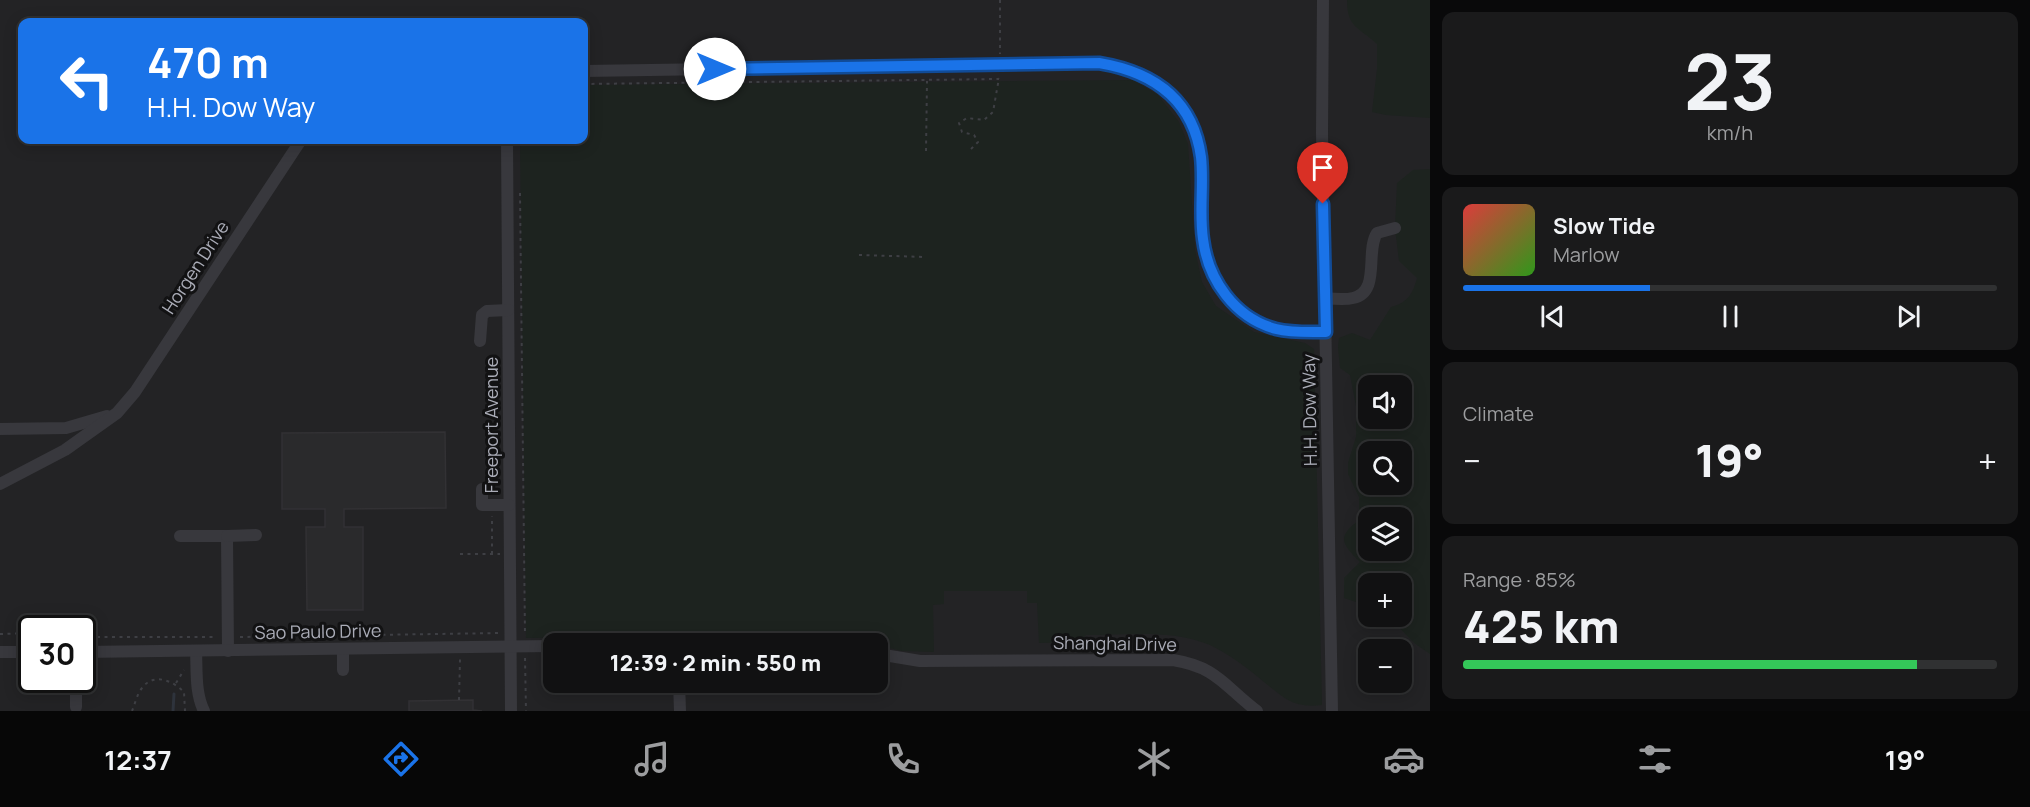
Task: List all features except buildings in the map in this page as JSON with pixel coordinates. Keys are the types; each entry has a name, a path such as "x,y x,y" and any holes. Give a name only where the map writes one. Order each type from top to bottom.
{"street":[{"name":"H.H. Dow Way","path":"1323,0 1322,133 1332,711"},
{"path":"588,71 1099,63 1137,72 1171,94 1190,122 1201,157 1202,236 1205,256 1225,296 1248,316 1274,328 1296,333 1326,332"},
{"name":"Horgen Drive","path":"0,484 65,450 117,413 135,392 298,144"},
{"name":"Freeport Avenue","path":"507,144 511,711"},
{"path":"1325,298 1351,299 1361,296 1368,287 1371,274 1372,240 1377,233 1395,228"},
{"path":"480,341 482,315 488,311 508,310"},
{"path":"0,429 66,428 117,413"},
{"path":"482,489 482,505 509,505"},
{"path":"180,536 256,535"},
{"path":"227,536 228,651"},
{"name":"Sao Paulo Drive","path":"96,651 511,646 525,640 543,644"},
{"path":"343,649 343,670"},
{"path":"196,651 198,690 200,704 204,711"},
{"path":"0,652 18,652"},
{"name":"Shanghai Drive","path":"888,656 904,659 956,661 1158,658 1186,662 1210,671 1257,711"},
{"path":"76,693 76,706"},
{"path":"679,693 680,711"}],"path":[{"path":"971,149 978,142 974,135 962,132 959,123 967,118 984,120 993,112 1000,64 1000,0"},
{"path":"588,84 999,79"},
{"path":"926,151 927,81"},
{"path":"520,185 526,711"},
{"path":"859,255 926,257"},
{"path":"492,511 492,554"},
{"path":"460,554 524,554"},
{"path":"0,634 18,633"},
{"path":"96,638 511,633 525,640"},
{"path":"459,700 461,647"},
{"path":"132,711 141,689 147,682 160,678 176,684 184,692 185,711"}],"shaded area":[{"path":"0,0 1430,0 1430,711 0,711"},
{"path":"1347,0 1430,0 1430,118 1372,112 1377,69 1377,44 1352,22"},
{"path":"1133,80 1158,95 1179,122 1188,144 1195,250 1202,282 1216,306 1254,332 1305,343 1314,349 1322,705 1304,705 1290,701 1231,657 1210,645 1195,640 1165,635 1133,634 1086,635 1079,642 1039,643 1037,603 1027,603 1027,591 944,591 944,604 933,605 934,652 902,651 888,648 888,633 543,633 543,638 526,638 520,144 588,144 588,85"},
{"path":"1430,169 1430,654 1414,643 1399,627 1412,627 1412,573 1358,573 1358,603 1344,598 1344,578 1359,561 1412,561 1412,507 1359,507 1358,495 1412,495 1412,441 1358,441 1358,495 1348,474 1348,463 1356,437 1356,406 1350,375 1340,368 1338,347 1339,338 1352,333 1370,340 1391,307 1409,297 1414,289 1417,278 1399,261 1395,228 1397,183 1413,170"},
{"path":"1358,521 1358,560 1344,540 1347,531"}],"waterway":[{"path":"173,711 174,694"}],"route":[{"path":"715,69 1099,63 1137,72 1171,94 1190,122 1201,157 1202,236 1205,256 1225,296 1248,316 1274,328 1296,333 1326,332 1323,204"}]}
